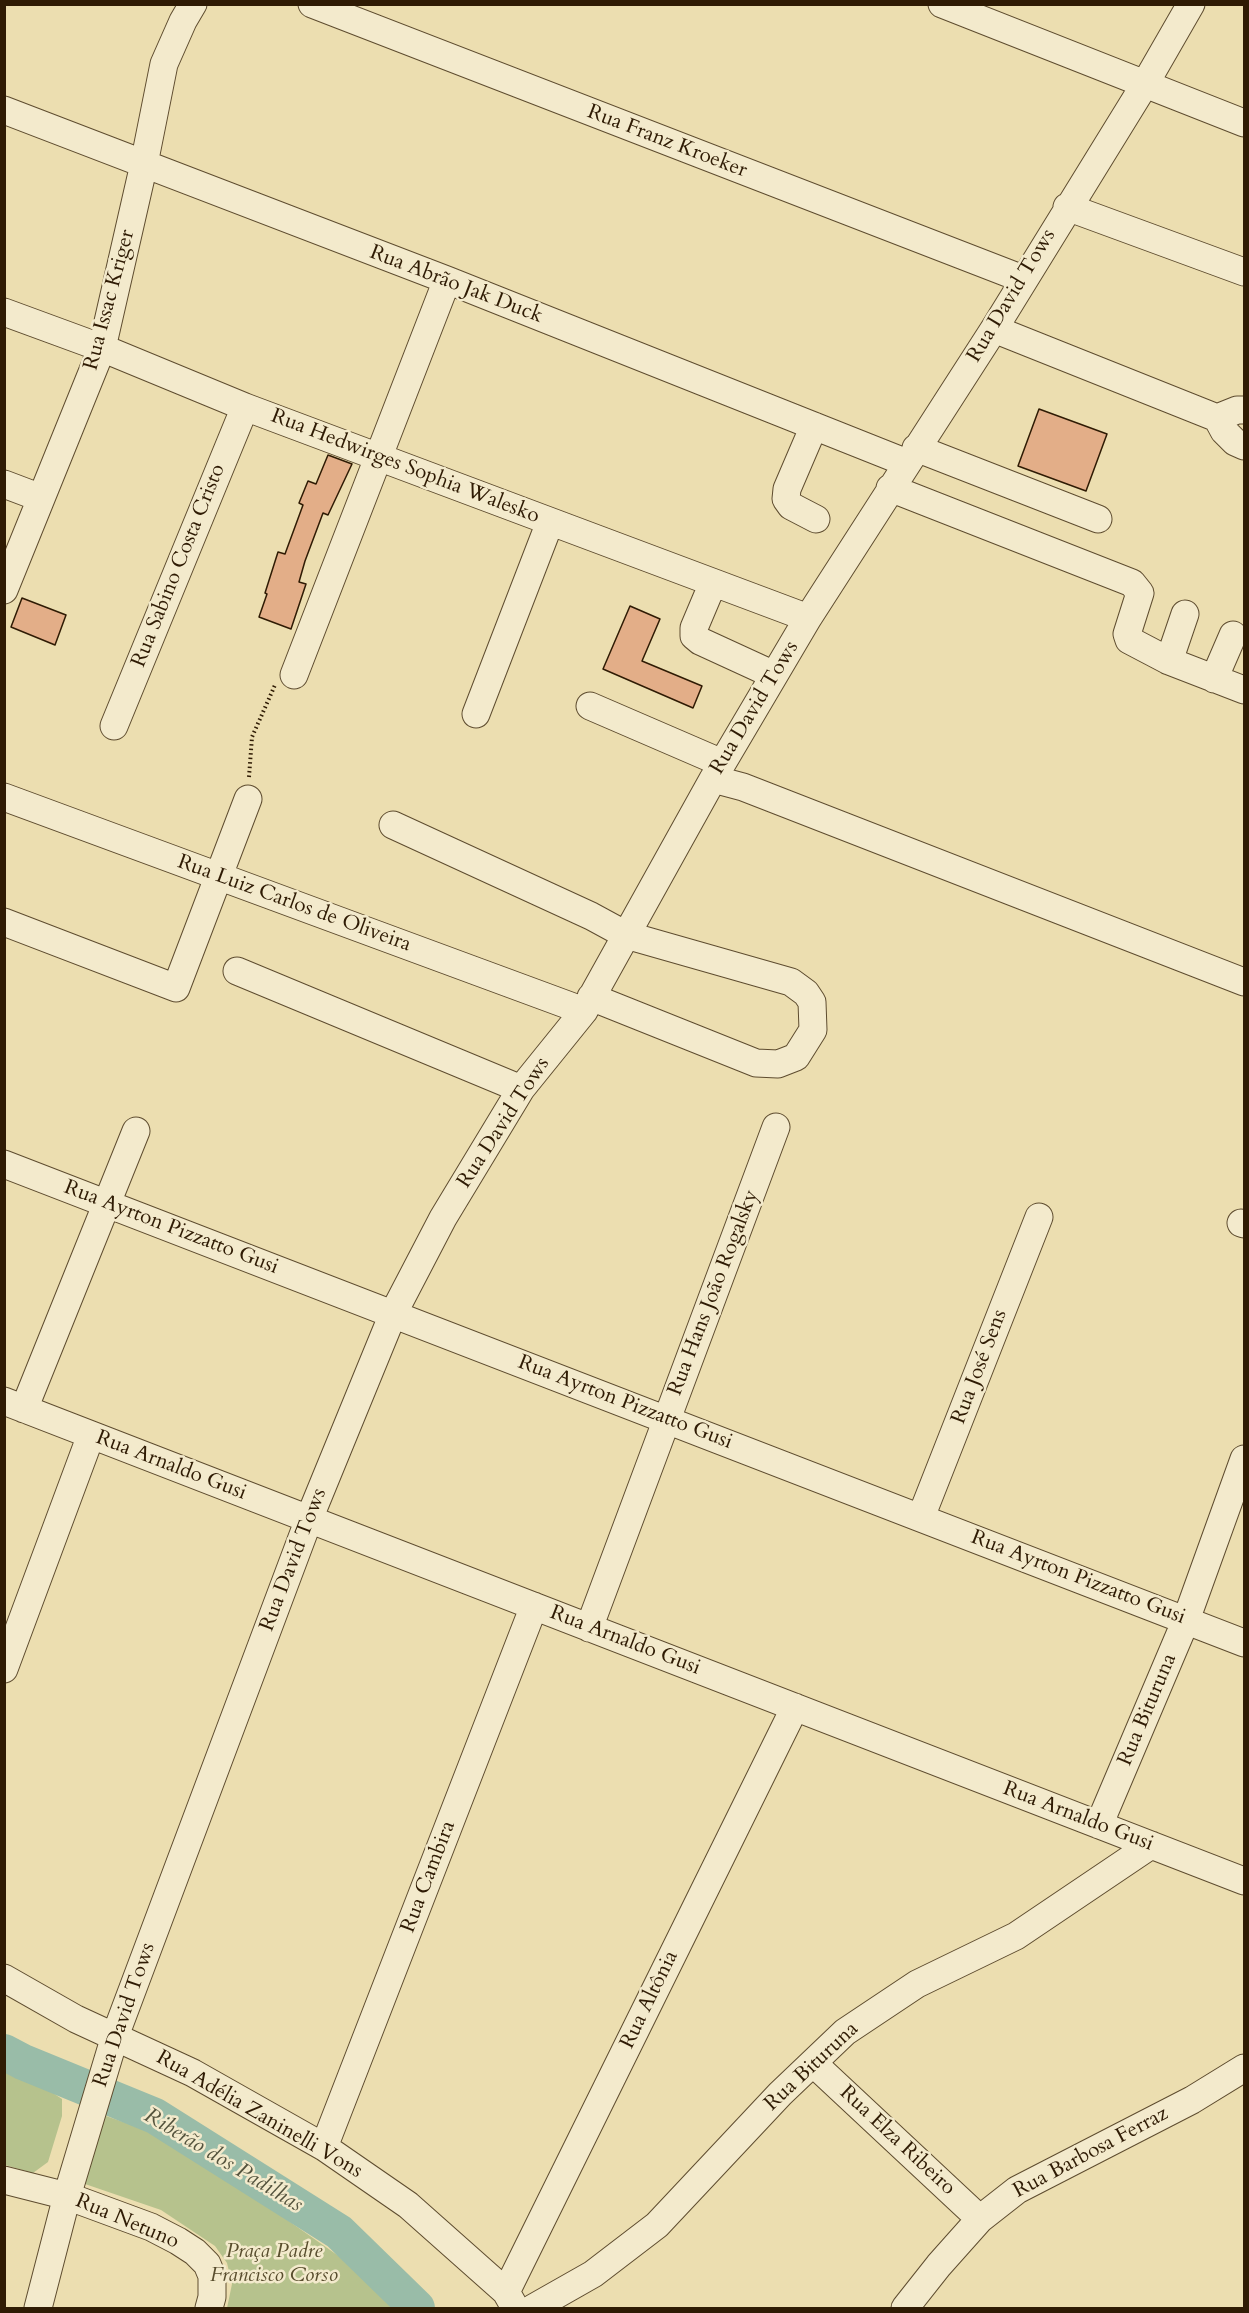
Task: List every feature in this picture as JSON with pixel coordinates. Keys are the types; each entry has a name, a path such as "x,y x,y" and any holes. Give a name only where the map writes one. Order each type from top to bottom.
{"street":[{"name":"Rua Issac Kriger","path":"4,590 102,348 164,64 193,4"},
{"name":"Rua Franz Kroeker","path":"312,4 1023,279"},
{"path":"942,4 1245,123"},
{"name":"Rua David Tows","path":"38,2308 67,2196 115,2036 309,1519 393,1314 443,1218 521,1089 588,1004 718,771 808,618 994,329 1067,207 1145,84 1191,4"},
{"name":"Rua Abrão Jak Duck","path":"4,110 447,280 814,426 912,456 1098,519"},
{"path":"1067,207 1245,272"},
{"path":"294,675 447,280"},
{"name":"Rua Hedwirges Sophia Walesko","path":"4,312 102,348 245,406 808,618"},
{"path":"994,329 1217,418 1224,431 1235,442 1245,446"},
{"name":"Rua Sabino Costa Cristo","path":"114,726 245,406"},
{"path":"1217,418 1238,410 1245,410"},
{"path":"814,426 787,489 786,499 791,506 816,519"},
{"path":"4,484 41,498"},
{"path":"890,488 1132,583 1140,593 1127,637 1132,643 1169,661 1245,690"},
{"path":"476,714 550,522"},
{"path":"713,583 694,628 694,636 700,641 774,675"},
{"path":"1169,661 1185,614"},
{"path":"1214,679 1233,635"},
{"path":"590,706 718,771 743,787 1245,982"},
{"name":"Rua Luiz Carlos de Oliveira","path":"4,796 217,875 756,1064 778,1064 796,1057 813,1030 812,1002 806,993 791,982 626,935 591,916 393,825"},
{"path":"4,922 176,988 217,875 248,799"},
{"path":"237,971 521,1089"},
{"name":"Rua Hans João Rogalsky","path":"589,1628 776,1127"},
{"path":"14,1405 107,1203 136,1131"},
{"name":"Rua Ayrton Pizzatto Gusi","path":"4,1164 1245,1643"},
{"name":"Rua José Sens","path":"921,1518 1039,1217"},
{"name":"Rua Arnaldo Gusi","path":"14,1405 1245,1881"},
{"path":"4,1669 92,1435"},
{"name":"Rua Bituruna","path":"1099,1825 1186,1620 1245,1459"},
{"name":"Rua Cambira","path":"324,2147 534,1606"},
{"name":"Rua Altônia","path":"511,2300 795,1707"},
{"name":"Rua Bituruna","path":"533,2308 593,2274 657,2225 780,2094 845,2032 917,1984 1016,1936 1151,1845"},
{"name":"Rua Adélia Zaninelli Vons","path":"4,1978 76,2019 194,2073 324,2147 408,2205 511,2300"},
{"name":"Rua Elza Ribeiro","path":"813,2063 980,2219"},
{"name":"Rua Barbosa Ferraz","path":"904,2308 980,2219 1017,2190 1192,2100 1245,2068"},
{"name":"Rua Netuno","path":"4,2180 67,2196 151,2227 195,2252 207,2264 212,2276 212,2297 209,2308"}],"path":[{"path":"248,799 252,737 273,686 294,675"}],"green space":[{"path":"5,2061 62,2099 62,2116 48,2162 33,2173 5,2165"},
{"name":"Praça Padre Francisco Corso","path":"103,2115 152,2132 273,2210 370,2278 396,2308 227,2308 232,2284 227,2263 215,2246 161,2210 85,2184"}],"building":[{"path":"1039,409 1107,434 1086,491 1018,466"},
{"path":"328,455 352,464 328,515 323,513 305,561 299,582 306,584 291,629 259,617 278,552 285,554 303,505 299,503 308,481 316,484"},
{"path":"22,598 66,615 55,645 11,627"},
{"path":"630,606 660,619 642,661 702,686 693,708 603,669"}],"waterway":[{"name":"Riberão dos Padilhas","path":"4,2052 155,2116 339,2232 417,2308"}]}
